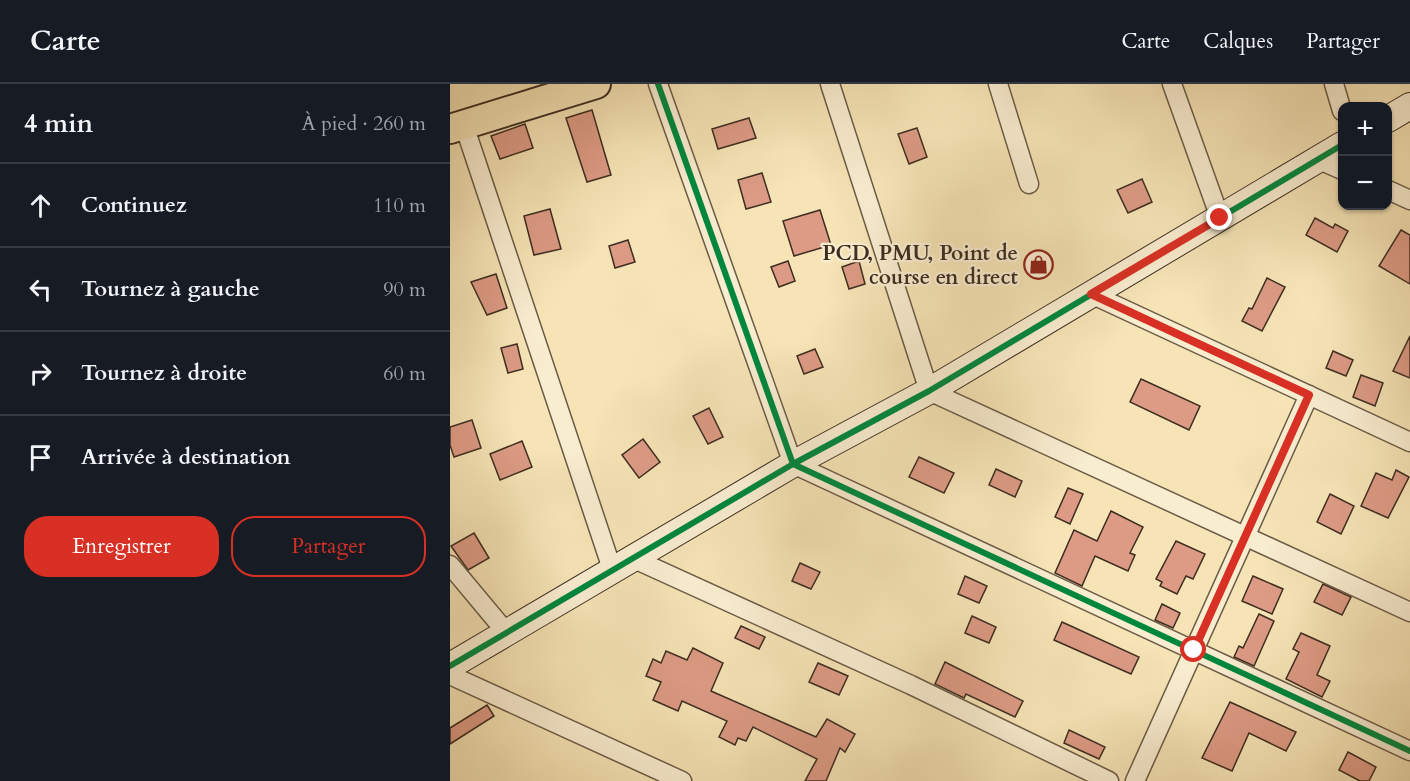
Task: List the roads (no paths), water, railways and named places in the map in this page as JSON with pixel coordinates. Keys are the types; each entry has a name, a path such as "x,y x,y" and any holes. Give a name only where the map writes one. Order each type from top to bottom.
{"main road":[{"path":"457,127 548,91 596,84"}],"street":[{"path":"658,84 793,464 1410,751"},
{"path":"830,84 929,391 1410,612"},
{"path":"998,84 1029,184"},
{"path":"1172,84 1220,218"},
{"path":"1334,84 1339,102"},
{"path":"1392,116 1410,105"},
{"path":"457,127 622,564 911,686 1109,781"},
{"path":"450,666 793,464 929,391 1338,147"},
{"path":"1317,159 1338,168"},
{"path":"1392,192 1410,200"},
{"path":"1091,294 1410,442"},
{"path":"1135,781 1309,395"},
{"path":"450,565 506,632"},
{"path":"450,675 677,780"}],"place":[{"name":"PCD, PMU, Point de course en direct","path":"1039,265"}]}
